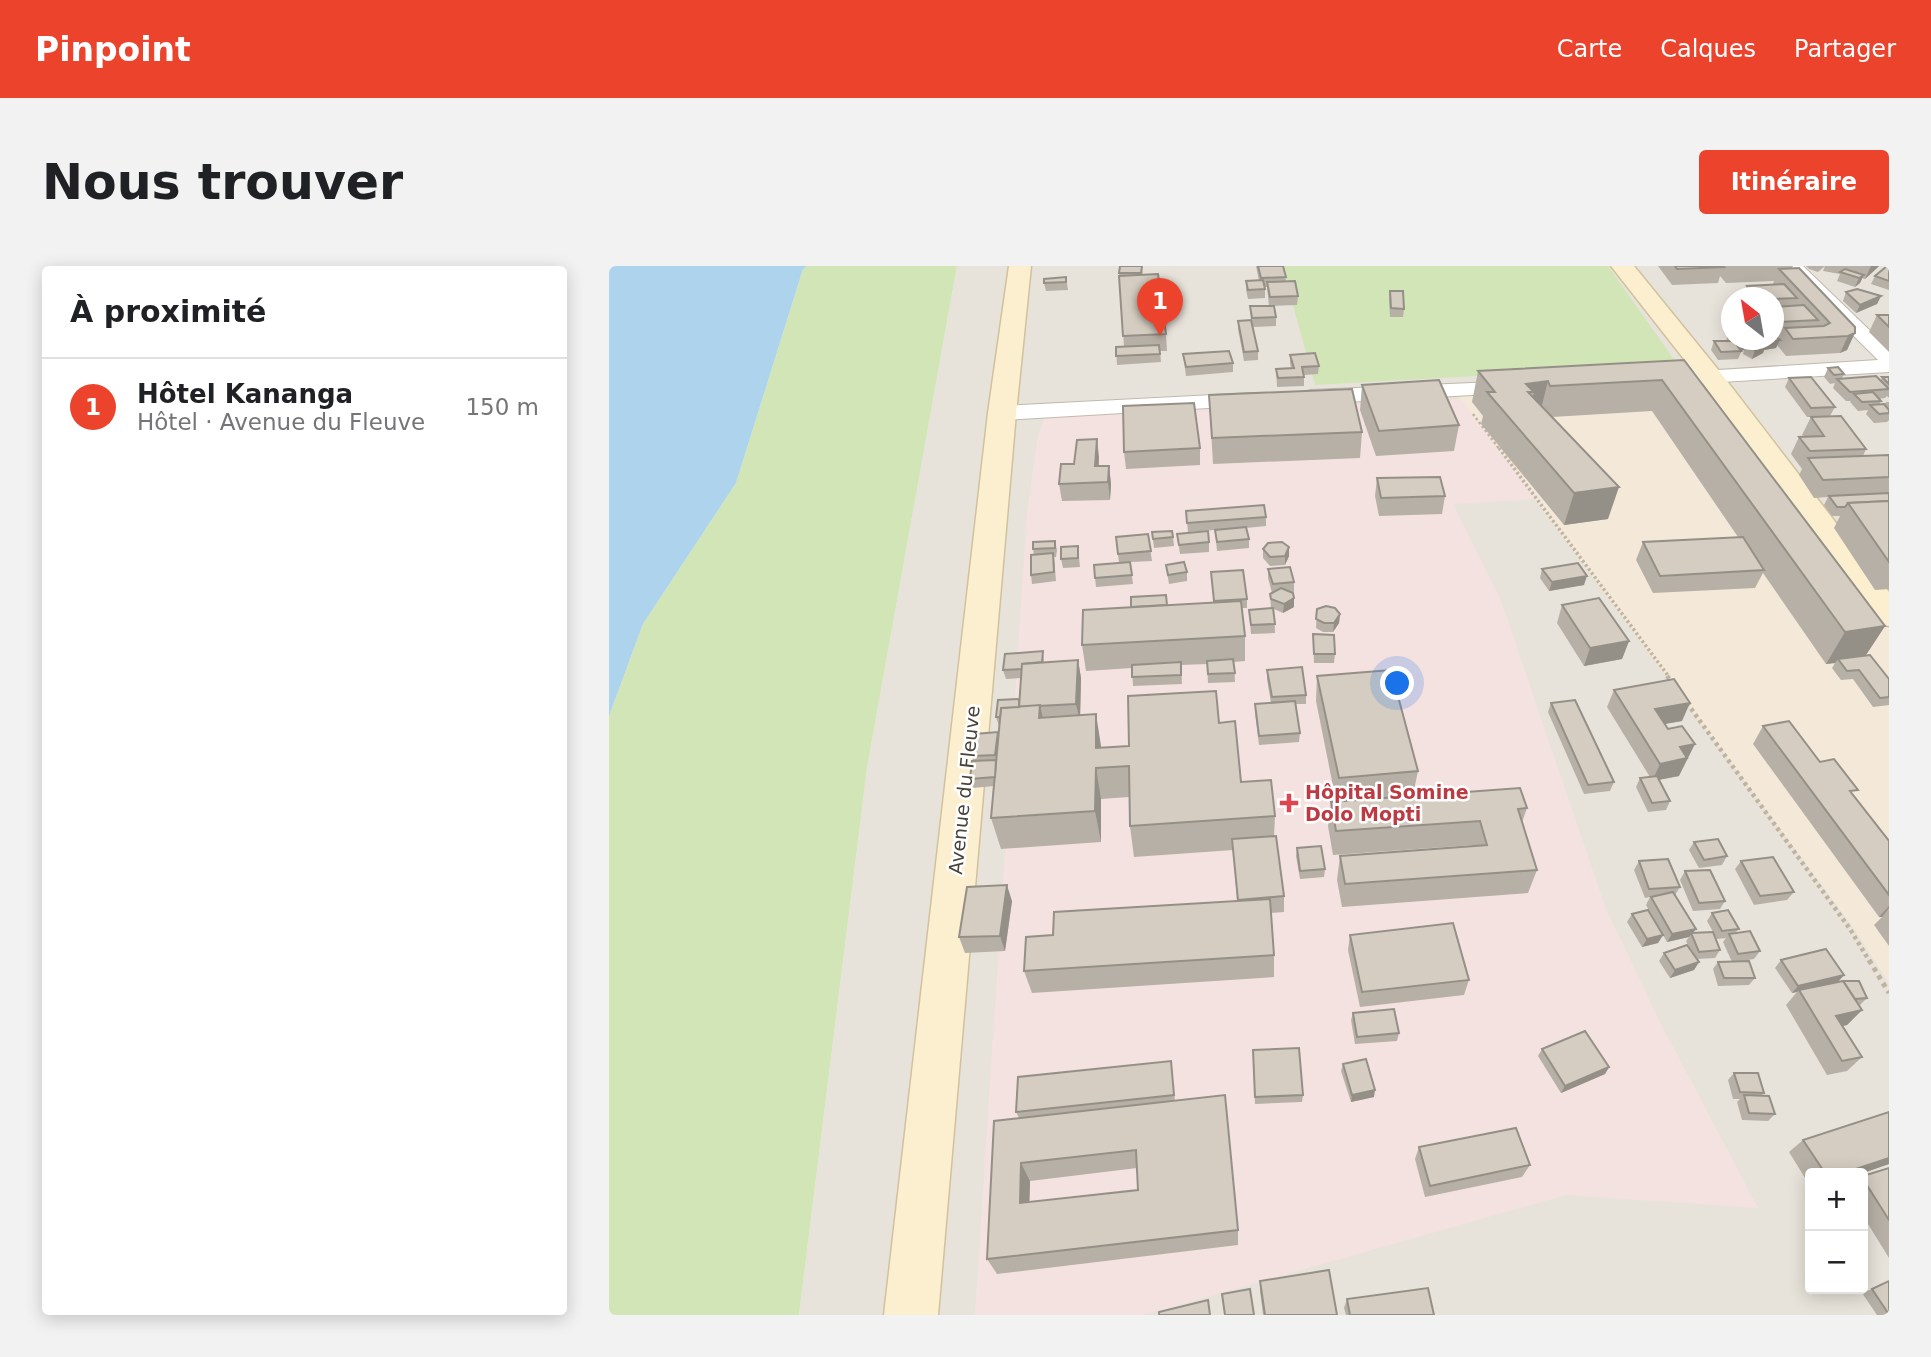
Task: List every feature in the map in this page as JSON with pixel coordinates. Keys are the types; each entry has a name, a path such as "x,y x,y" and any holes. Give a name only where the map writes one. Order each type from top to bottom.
{"street":[{"name":"Avenue du Fleuve","path":"911,1315 1002,413 1020,266"},
{"path":"1622,266 1711,377 1889,615"},
{"path":"1792,266 1889,360"},
{"path":"1627,382 1889,366"},
{"path":"1002,413 1534,386"}],"path":[{"path":"1454,390 1580,554 1678,690"},
{"path":"1686,702 1850,929 1889,993"}],"shaded area":[{"path":"957,266 1889,266 1889,622 1455,391 1854,928 1889,983 1889,1315 799,1315 867,768"},
{"path":"1707,378 1889,622 1889,983 1854,928 1454,390"},
{"name":"Hôpital Somine Dolo Mopti","path":"1461,399 1538,499 1453,504 1500,598 1606,909 1661,1024 1758,1208 1566,1195 1143,1315 975,1315 1027,512 1038,436 1046,414"}],"green space":[{"path":"807,266 957,266 867,768 799,1315 609,1315 609,716 643,624 736,483 803,269"},
{"path":"1282,266 1608,266 1678,365 1315,385"}],"water":[{"path":"609,266 807,266 803,269 736,483 643,624 609,716"}],"building":[{"path":"1120,266 1142,266 1141,273 1119,273"},
{"path":"1258,266 1283,266 1286,277 1261,278"},
{"path":"1675,266 1723,266 1724,267 1677,269"},
{"path":"1887,266 1889,281 1875,276"},
{"path":"1799,268 1855,327 1855,333 1848,336 1793,339 1785,328 1824,326 1830,323 1779,269"},
{"path":"1845,269 1864,275 1859,278 1840,272"},
{"path":"1158,274 1166,334 1123,336 1119,276"},
{"path":"1066,277 1066,282 1044,283 1044,279"},
{"path":"1263,280 1265,289 1248,290 1246,281"},
{"path":"1295,281 1298,296 1270,297 1267,282"},
{"path":"1784,284 1797,298 1784,299 1784,287 1747,286"},
{"path":"1857,289 1881,296 1860,305 1846,292"},
{"path":"1390,291 1403,291 1404,309 1391,308"},
{"path":"1804,305 1818,320 1784,322 1784,306"},
{"path":"1250,306 1274,306 1276,317 1252,318"},
{"path":"1877,315 1889,315 1889,327"},
{"path":"1251,320 1258,351 1244,352 1238,321"},
{"path":"1714,341 1721,341 1721,350 1741,351 1721,352"},
{"path":"1159,345 1160,354 1116,356 1116,347"},
{"path":"1229,351 1233,363 1186,367 1183,354"},
{"path":"1315,353 1319,366 1302,367 1304,377 1278,378 1276,369 1294,368 1290,355"},
{"path":"1684,360 1885,626 1845,632 1662,380 1550,386 1548,381 1526,384 1534,392 1528,392 1619,487 1574,493 1487,392 1495,392 1478,371"},
{"path":"1838,367 1844,374 1834,375 1828,368"},
{"path":"1876,376 1889,389 1850,392 1837,379"},
{"path":"1811,377 1835,407 1811,408 1789,378"},
{"path":"1439,380 1459,425 1379,431 1362,385"},
{"path":"1352,389 1362,432 1212,438 1209,395"},
{"path":"1873,392 1881,401 1862,402 1854,394"},
{"path":"1194,403 1200,448 1124,452 1123,406"},
{"path":"1884,404 1889,413 1879,414 1870,405"},
{"path":"1841,416 1866,449 1810,451 1799,437 1824,436 1811,417"},
{"path":"1097,439 1095,466 1109,466 1108,482 1059,484 1061,464 1074,464 1077,440"},
{"path":"1889,455 1889,477 1823,480 1808,458"},
{"path":"1440,477 1445,496 1381,498 1377,478"},
{"path":"1889,493 1889,501 1848,503 1845,507 1837,507 1829,496"},
{"path":"1889,501 1889,562 1848,503"},
{"path":"1264,505 1266,517 1187,523 1186,511"},
{"path":"1246,527 1249,539 1217,542 1215,530"},
{"path":"1172,531 1173,537 1153,539 1152,532"},
{"path":"1208,531 1209,542 1179,545 1177,534"},
{"path":"1148,534 1151,551 1118,554 1116,537"},
{"path":"1743,537 1764,570 1660,576 1643,542"},
{"path":"1055,541 1055,548 1033,549 1033,542"},
{"path":"1282,542 1289,547 1285,556 1270,557 1263,549 1268,543"},
{"path":"1078,546 1078,558 1061,559 1061,547"},
{"path":"1053,553 1054,572 1031,575 1031,555"},
{"path":"1130,562 1132,575 1095,578 1094,565"},
{"path":"1184,562 1187,572 1168,575 1166,565"},
{"path":"1578,563 1587,576 1552,582 1542,569"},
{"path":"1290,567 1294,582 1273,584 1268,569"},
{"path":"1243,570 1247,599 1214,601 1211,572"},
{"path":"1281,588 1293,593 1294,598 1284,604 1271,599 1270,594"},
{"path":"1166,595 1167,605 1131,607 1131,597"},
{"path":"1599,598 1629,641 1590,648 1562,605"},
{"path":"1241,601 1245,636 1082,645 1083,610"},
{"path":"1326,606 1335,608 1340,614 1334,623 1324,623 1316,619 1317,609"},
{"path":"1273,608 1275,624 1251,625 1249,610"},
{"path":"1313,634 1334,635 1335,654 1314,654"},
{"path":"1043,651 1042,662 1022,664 1022,669 1003,670 1005,654"},
{"path":"1870,655 1889,679 1889,697 1880,698 1859,670 1847,671 1838,659"},
{"path":"1233,659 1235,673 1208,674 1207,661"},
{"path":"1078,660 1076,704 1019,707 1022,664"},
{"path":"1181,662 1181,675 1132,677 1132,665"},
{"path":"1302,667 1306,695 1272,697 1267,670"},
{"path":"1391,670 1418,771 1339,778 1317,676"},
{"path":"1674,679 1690,703 1655,709 1668,729 1682,726 1695,744 1680,747 1687,758 1660,764 1614,690"},
{"path":"1216,691 1219,723 1235,721 1241,782 1271,780 1275,816 1130,826 1129,766 1096,768 1095,811 991,818 1001,708 1040,705 1039,718 1096,714 1096,748 1129,746 1128,696"},
{"path":"1019,699 1019,707 1001,708 1000,717 996,717 998,700"},
{"path":"1575,700 1614,782 1588,785 1551,703"},
{"path":"1295,701 1300,733 1259,736 1255,704"},
{"path":"1789,721 1820,762 1834,759 1858,790 1850,791 1889,841 1889,895 1763,726"},
{"path":"998,732 995,755 972,756 974,734"},
{"path":"996,760 995,777 970,779 972,761"},
{"path":"1657,776 1670,801 1652,803 1640,778"},
{"path":"1520,788 1527,808 1518,809 1537,870 1345,884 1340,856 1487,845 1480,821 1336,831 1331,802"},
{"path":"1276,836 1284,896 1238,900 1232,839"},
{"path":"1718,839 1727,856 1704,860 1694,842"},
{"path":"1321,846 1325,869 1300,871 1297,848"},
{"path":"1773,857 1794,892 1760,896 1741,861"},
{"path":"1668,859 1680,887 1649,889 1639,861"},
{"path":"1710,870 1725,901 1699,903 1685,871"},
{"path":"1007,885 1000,936 959,937 967,887"},
{"path":"1673,892 1696,929 1672,934 1651,897"},
{"path":"1270,899 1274,955 1024,971 1026,937 1053,935 1054,912"},
{"path":"1648,910 1663,935 1647,939 1632,914"},
{"path":"1728,910 1739,929 1722,931 1712,913"},
{"path":"1453,923 1469,980 1362,992 1350,935"},
{"path":"1750,931 1760,951 1738,954 1729,934"},
{"path":"1713,932 1720,950 1699,952 1691,933"},
{"path":"1687,945 1699,962 1675,970 1664,953"},
{"path":"1826,949 1844,975 1798,986 1781,960"},
{"path":"1749,961 1755,978 1724,978 1718,962"},
{"path":"1843,981 1859,981 1867,998 1855,999"},
{"path":"1843,981 1862,1010 1836,1016 1862,1057 1842,1061 1799,990"},
{"path":"1394,1009 1399,1033 1357,1037 1353,1013"},
{"path":"1585,1031 1609,1067 1565,1086 1542,1049"},
{"path":"1299,1048 1303,1095 1255,1097 1253,1050"},
{"path":"1366,1059 1375,1090 1352,1095 1343,1064"},
{"path":"1171,1061 1174,1095 1016,1112 1018,1077"},
{"path":"1734,1073 1758,1073 1764,1093 1740,1092"},
{"path":"1225,1095 1238,1230 987,1259 994,1121","holes":["1136,1150 1138,1190 1020,1203 1021,1163"]},
{"path":"1744,1095 1769,1096 1775,1114 1749,1113"},
{"path":"1889,1112 1889,1158 1859,1168 1822,1168 1803,1140"},
{"path":"1516,1128 1530,1165 1430,1186 1419,1147"},
{"path":"1889,1168 1889,1220 1868,1187 1868,1174"},
{"path":"1329,1270 1337,1315 1265,1315 1260,1281"},
{"path":"1889,1281 1889,1313 1888,1313 1872,1289"},
{"path":"1428,1288 1434,1315 1350,1315 1347,1299"},
{"path":"1250,1289 1254,1315 1225,1315 1222,1294"},
{"path":"1208,1300 1210,1315 1159,1315 1159,1312"}],"place":[{"name":"Hôtel Kananga","path":"1160,336"},
{"name":"Hôpital Somine Dolo Mopti","path":"1289,803"}]}
